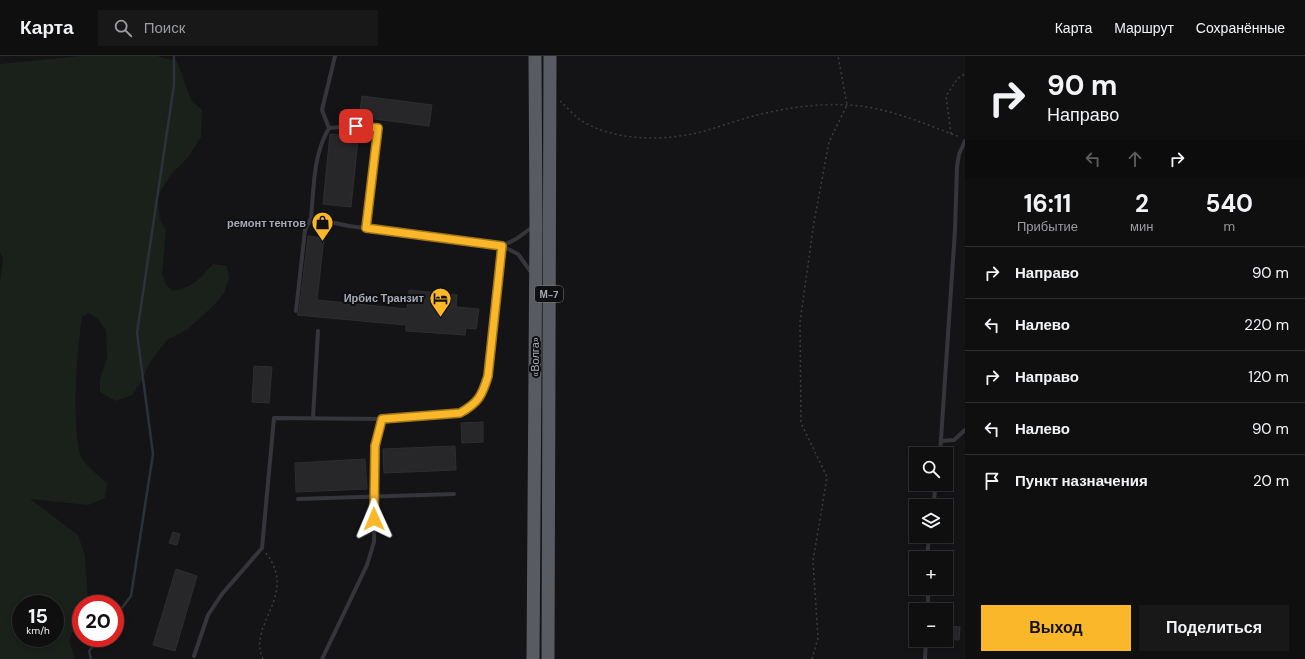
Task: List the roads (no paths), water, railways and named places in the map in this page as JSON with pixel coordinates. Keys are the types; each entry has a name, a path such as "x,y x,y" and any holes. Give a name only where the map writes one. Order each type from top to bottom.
{"highway":[{"name":"«Волга»","path":"533,659 536,224 535,56"},
{"name":"«Волга»","path":"548,659 550,56"}],"lane":[{"path":"329,128 322,110 335,56"},
{"path":"329,128 356,126 378,128 366,228"},
{"path":"296,311 305,230 311,218 316,159 323,137 329,128"},
{"path":"941,447 957,167 959,154 965,140"},
{"path":"311,218 366,228 502,246 518,254 535,277"},
{"path":"502,246 516,239 536,224"},
{"path":"194,656 208,615 222,594 262,548 274,418 382,419 460,413 477,401 483,392 488,376 502,246"},
{"path":"313,418 318,330"},
{"path":"322,659 364,572 374,542 375,446 382,419"},
{"path":"941,441 954,440 965,430"},
{"path":"298,499 454,494"},
{"path":"925,659 926,647"}],"waterway":[{"path":"124,605 131,596 153,454 137,333 174,85 174,56"},
{"path":"91,659 89,651 92,647"}],"place":[{"name":"ремонт тентов","path":"322,242"},
{"name":"Ирбис Транзит","path":"440,318"}]}
